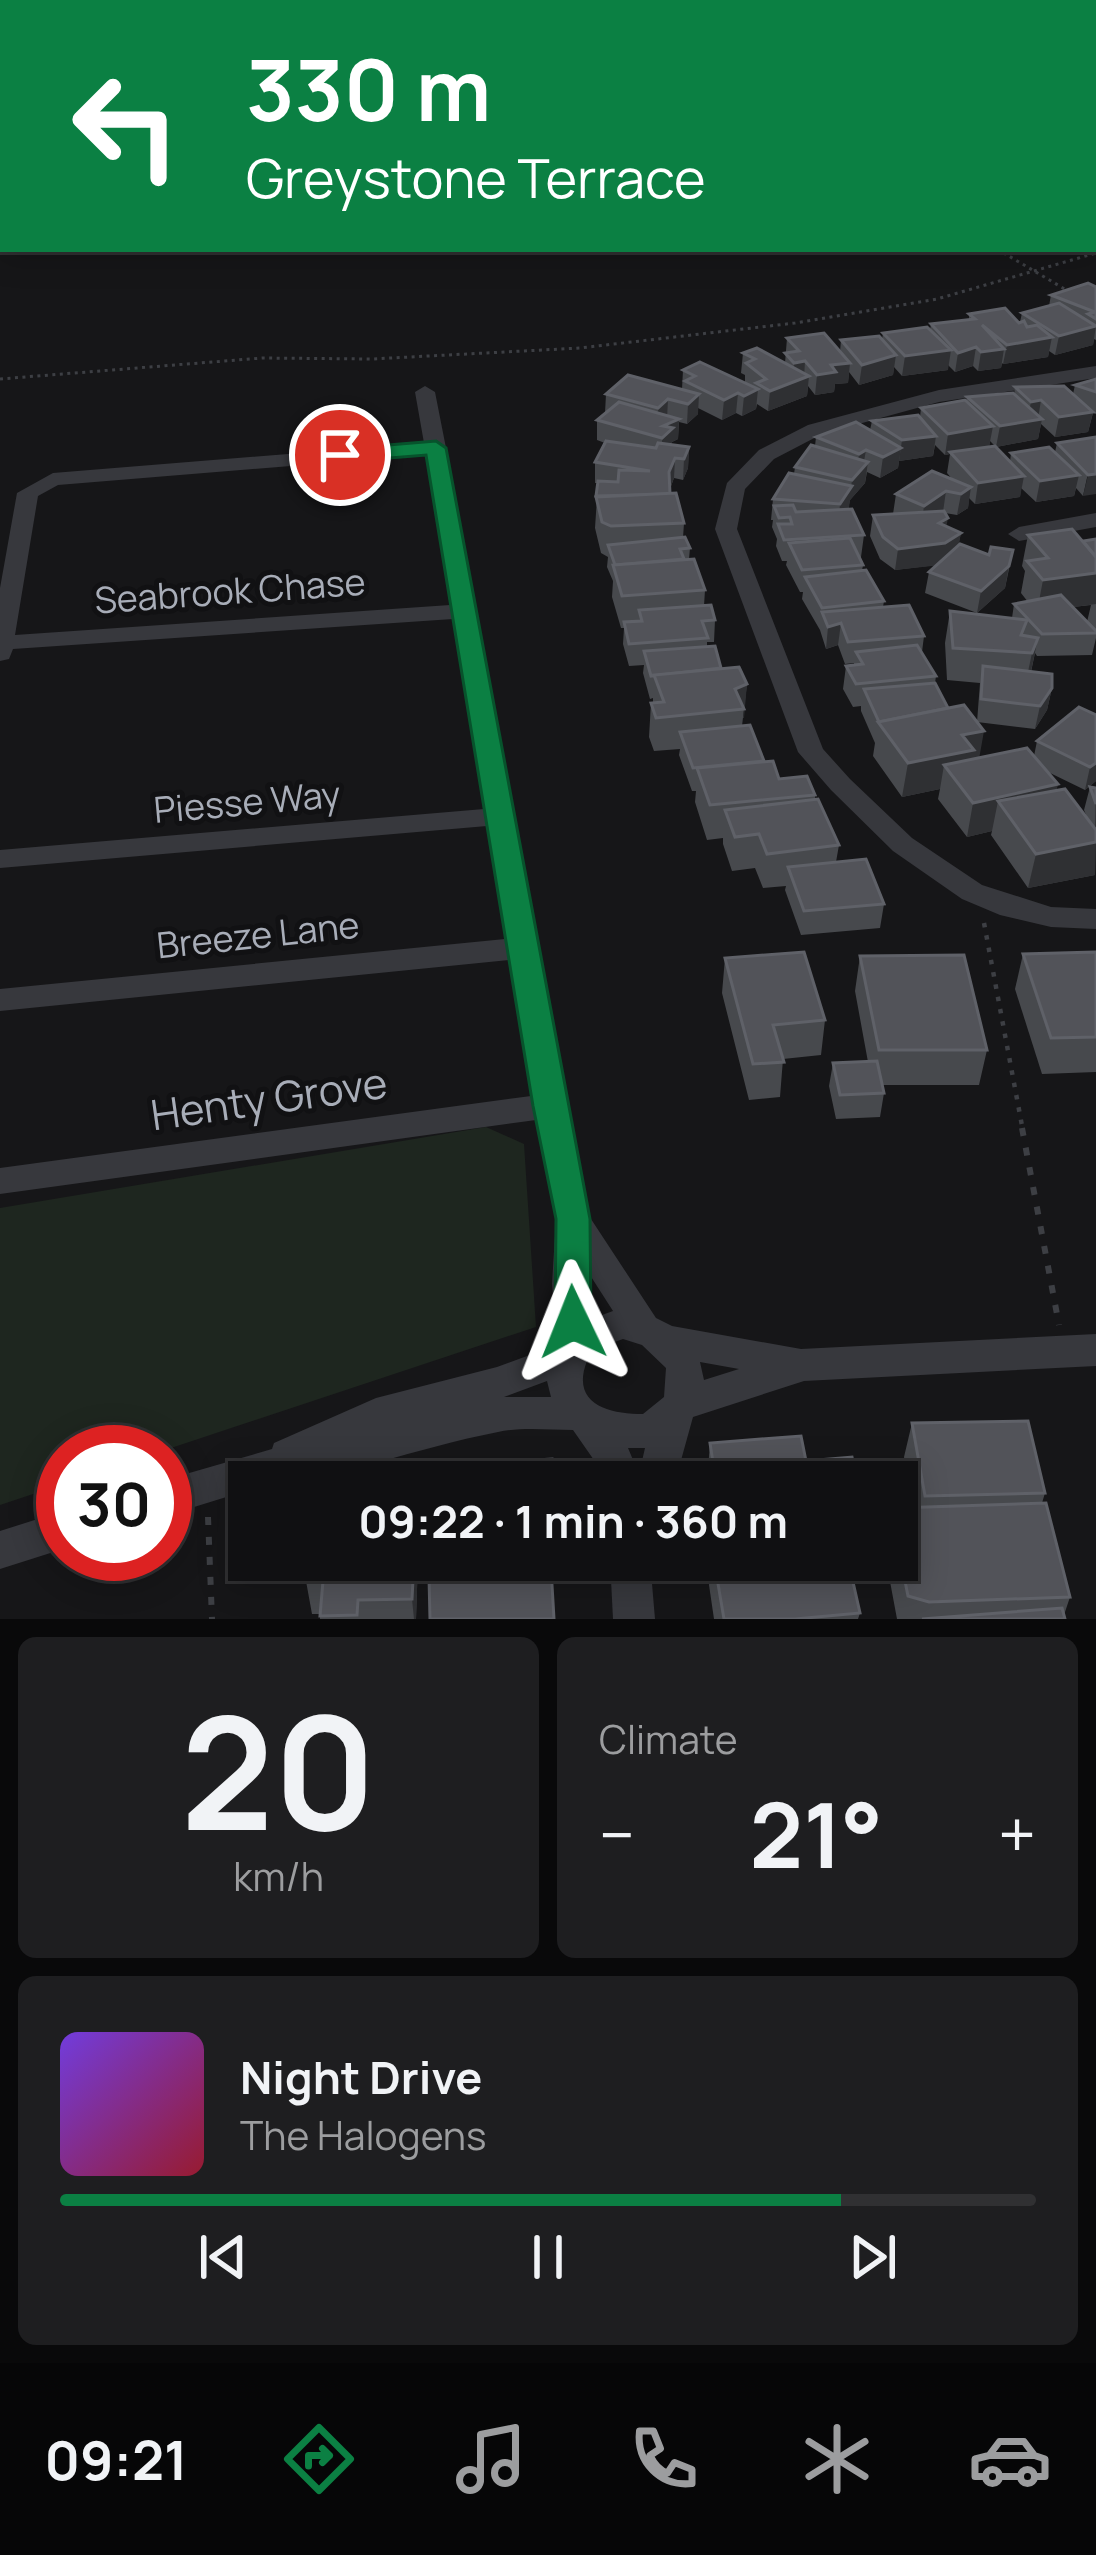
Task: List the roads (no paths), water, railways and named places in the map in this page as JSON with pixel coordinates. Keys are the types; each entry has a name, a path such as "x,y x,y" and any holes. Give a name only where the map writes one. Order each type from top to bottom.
{"street":[{"path":"1096,371 858,413 819,425 762,458 740,479 726,529 811,752 870,815 938,873 980,900 1036,916 1096,919"},
{"path":"425,392 549,1106 573,1219 572,1351 566,1385 614,1461"},
{"path":"0,654 28,493 53,479 436,448"},
{"path":"1019,534 1096,520"},
{"name":"Seabrook Chase","path":"1,643 464,611"},
{"name":"Piesse Way","path":"0,859 500,816"},
{"name":"Breeze Lane","path":"0,1000 524,948"},
{"name":"Henty Grove","path":"0,1181 549,1106"},
{"path":"573,1219 687,1370 662,1461"},
{"path":"277,1461 355,1423 498,1383 572,1351 604,1327 656,1333 802,1365 1080,1350"},
{"path":"304,1461 502,1414 586,1417 625,1432 658,1426 677,1410 802,1365"},
{"path":"192,1490 228,1479"},
{"path":"0,1550 36,1539"}]}
